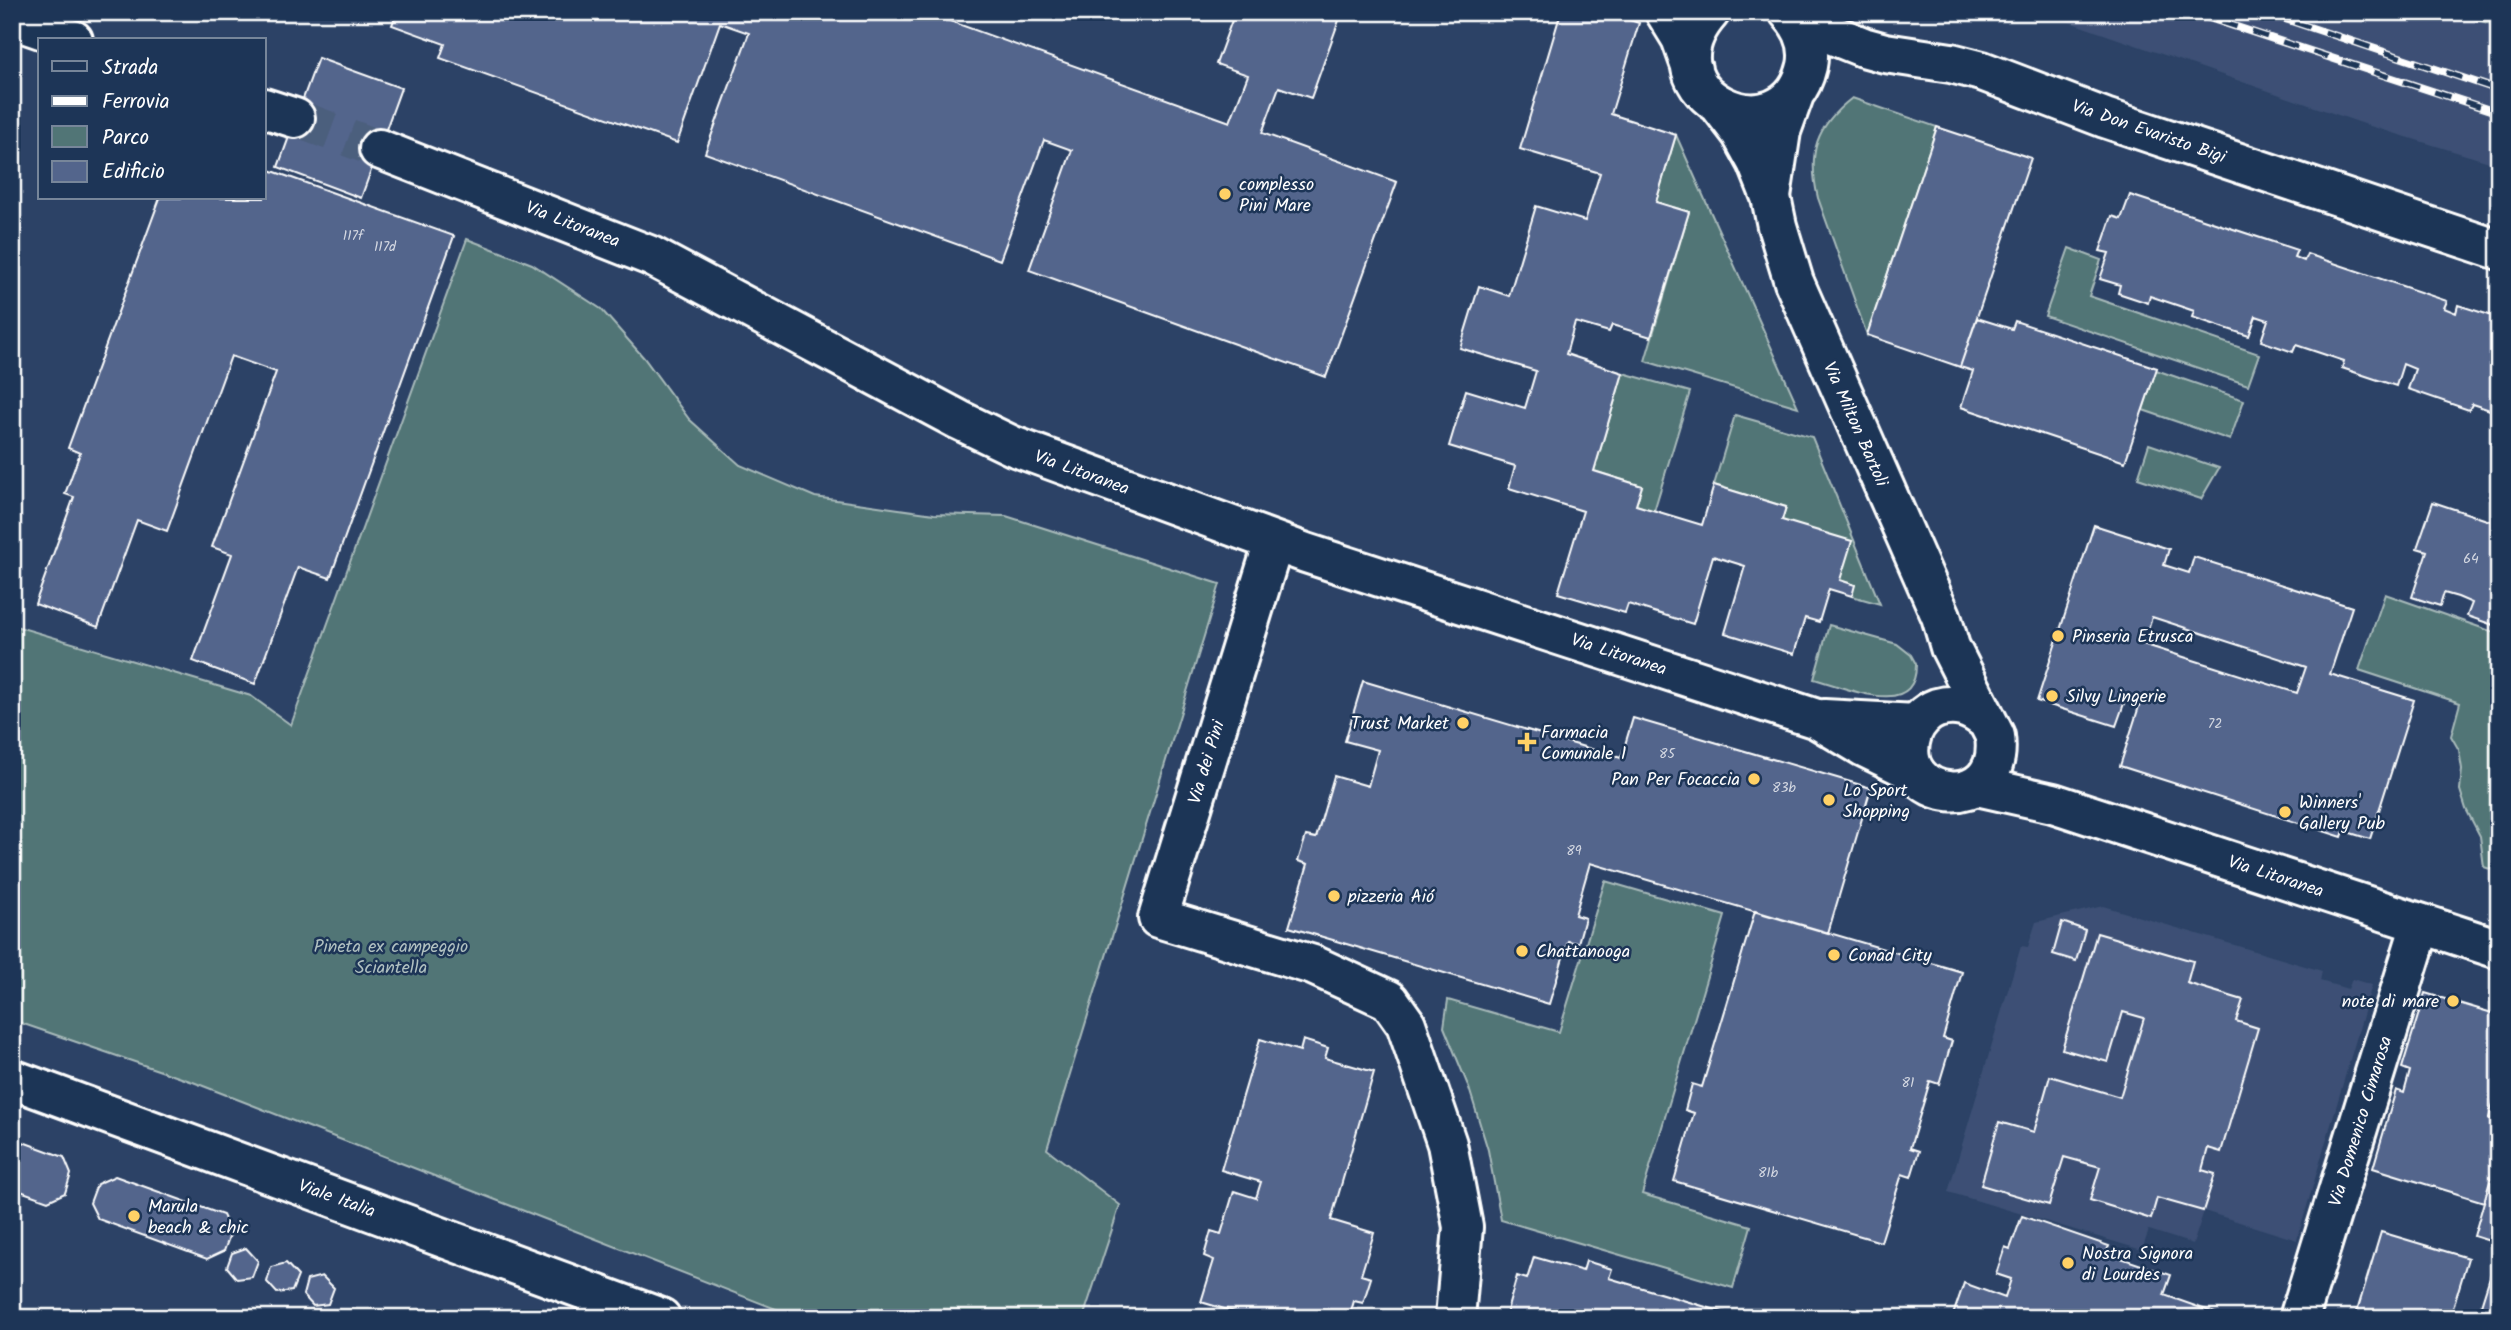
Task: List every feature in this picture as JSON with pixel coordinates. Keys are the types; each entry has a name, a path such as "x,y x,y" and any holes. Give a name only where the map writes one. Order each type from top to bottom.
{"street":[{"path":"1665,12 1681,38 1698,84 1708,97 1721,107 1739,114 1759,113 1777,107 1794,95"},
{"path":"1692,68 1691,47 1698,26 1710,12"},
{"name":"Via Don Evaristo Bigi","path":"1793,17 1806,39 1808,59 1804,78 1794,95"},
{"name":"Via Don Evaristo Bigi","path":"1793,17 1863,47 1982,71 2105,118 2499,250"},
{"path":"12,19 67,38"},
{"name":"Via Milton Bartoli","path":"1772,197 1782,131 1794,95"},
{"name":"Via Milton Bartoli","path":"1721,107 1741,133 1772,197 1777,226 1794,282 1941,616 1950,647 1991,728"},
{"name":"Via Litoranea","path":"379,149 651,256 1013,446 1274,542 1817,719 1864,747 1915,772"},
{"name":"Via dei Pini","path":"1274,542 1158,918 1313,965 1388,1000 1406,1024 1447,1144 1463,1227 1455,1318"},
{"name":"Via Milton Bartoli","path":"1919,720 1946,678 1950,647"},
{"path":"1962,706 1976,712 1991,728 1997,750 1994,764 1977,786 1961,792 1947,793 1924,782 1915,772 1909,758 1909,743 1919,720 1934,709 1962,706"},
{"name":"Via Litoranea","path":"1817,719 1919,720"},
{"name":"Via Litoranea","path":"1991,728 2032,785 2053,803"},
{"name":"Via Litoranea","path":"1977,786 2053,803 2499,949"},
{"name":"Via Domenico Cimarosa","path":"2299,1318 2421,924"},
{"name":"Viale Italia","path":"12,1079 591,1305 661,1318"}],"shaded area":[{"path":"2040,12 2448,12 2499,26 2499,165 2370,126"},
{"path":"2103,906 2322,971 2320,981 2348,989 2352,979 2372,985 2297,1240 2204,1211 2193,1244 2149,1230 2142,1250 1948,1192 2021,946 2028,947 2036,922"}],"green space":[{"path":"2448,12 2499,12 2499,26"},
{"path":"1852,98 1937,127 1867,335 1818,198 1814,167 1814,154 1823,130 1830,119"},
{"path":"1676,135 1798,407 1645,361 1689,212 1656,202"},
{"name":"Pineta ex campeggio Sciantella","path":"467,239 532,264 601,309 644,358 689,419 740,465 815,497 934,514 1006,516 1220,584 1047,1149 1120,1205 1083,1318 799,1318 193,1082 12,1020 12,625 251,696 291,725"},
{"path":"2069,248 2101,260 2089,296 2259,354 2248,385 2045,316"},
{"path":"2156,370 2244,400 2230,440 2143,410"},
{"path":"1623,373 1690,392 1654,511 1636,505 1642,486 1594,471"},
{"path":"1735,415 1812,437 1880,604 1852,596 1782,520 1786,507 1714,485"},
{"path":"2149,444 2219,468 2201,499 2138,478"},
{"path":"2385,594 2499,634 2499,872 2484,867 2480,836 2460,790 2462,769 2459,750 2451,736 2460,703 2359,670"},
{"path":"1829,625 1897,644 1911,655 1916,664 1913,681 1905,692 1892,696 1877,696 1814,679"},
{"path":"1605,881 1725,916 1642,1194 1751,1226 1733,1288 1501,1220 1488,1150 1469,1088 1444,1027 1448,1000 1559,1032"}],"building":[{"name":"complesso Pini Mare","path":"397,12 946,12 944,19 1230,122 1248,75 1216,64 1235,12 1342,12 1311,98 1279,87 1262,133 1397,182 1326,377 1029,270 1072,150 1044,140 1000,260 705,153 749,33 720,23 677,143 440,58 445,44 392,25"},
{"path":"1561,12 1606,12 1639,23 1611,114 1676,135 1656,202 1689,212 1651,337 1612,325 1609,332 1575,322 1566,354 1623,373 1594,471 1642,486 1636,505 1702,525 1714,485 1786,507 1782,520 1852,541 1840,580 1855,585 1852,596 1829,589 1819,622 1805,618 1794,654 1725,633 1745,566 1713,556 1693,624 1628,604 1625,613 1558,593 1583,511 1509,488 1515,466 1449,446 1466,390 1525,408 1536,371 1460,348 1479,286 1509,296 1536,206 1585,221 1600,173 1520,149"},
{"path":"318,58 401,88 361,198 278,167"},
{"path":"1937,127 2031,158 1960,367 1867,335"},
{"path":"266,169 454,236 330,578 298,567 255,684 193,661 232,554 212,547 276,372 231,356 167,531 137,520 98,627 35,604 74,497 65,494 80,453 68,448 159,200 266,200"},
{"path":"2130,195 2297,250 2294,257 2304,261 2307,254 2447,301 2444,308 2456,313 2458,305 2499,318 2499,413 2472,404 2469,410 2408,389 2415,369 2403,364 2396,386 2342,368 2344,361 2296,345 2293,352 2261,341 2268,320 2256,316 2249,336 2192,317 2194,311 2150,296 2148,303 2118,293 2120,285 2100,279 2109,253 2100,251 2112,216 2121,219"},
{"path":"1977,318 2012,329 2015,321 2157,368 2125,462 1961,407 1973,371 1960,367"},
{"path":"2433,502 2499,524 2499,627 2467,616 2472,603 2458,597 2444,593 2440,606 2412,597 2427,551 2417,548"},
{"path":"2094,525 2169,549 2164,565 2189,573 2194,557 2352,607 2330,674 2414,700 2370,839 2344,831 2342,837 2120,766 2141,700 2127,695 2116,726 2037,701","holes":["2152,617 2306,667 2297,693 2143,644"]},
{"path":"1363,681 1621,758 1633,718 1871,788 1828,933 1590,863 1575,915 1585,918 1578,943 1568,941 1549,1004 1289,927 1308,864 1298,861 1306,836 1316,838 1334,776 1368,786 1378,750 1345,741"},
{"path":"1755,911 1962,972 1943,1038 1952,1041 1939,1084 1930,1081 1910,1148 1919,1151 1911,1177 1902,1174 1881,1242 1674,1181 1694,1113 1685,1110 1692,1084 1702,1087"},
{"path":"2062,922 2085,930 2076,961 2053,954"},
{"path":"2097,933 2193,961 2187,983 2243,1000 2236,1021 2258,1028 2221,1152 2208,1148 2202,1170 2215,1174 2203,1211 2157,1198 2151,1219 2090,1200 2100,1167 2064,1157 2049,1205 1981,1185 1999,1122 2034,1132 2050,1076 2120,1097 2144,1018 2123,1012 2108,1062 2062,1049"},
{"path":"2425,993 2499,1015 2499,1097 2495,1096 2489,1118 2499,1121 2499,1153 2484,1202 2373,1168 2396,1090 2404,1093 2410,1071 2402,1068"},
{"path":"1260,1039 1300,1051 1303,1040 1328,1048 1325,1058 1374,1072 1331,1220 1374,1233 1361,1275 1371,1278 1363,1303 1354,1301 1349,1318 1255,1318 1201,1302 1214,1260 1204,1256 1211,1231 1221,1234 1234,1191 1256,1198 1261,1182 1221,1170"},
{"path":"12,1138 64,1157 71,1174 65,1193 48,1201 12,1188"},
{"path":"2495,1164 2499,1165 2499,1244 2474,1236"},
{"path":"115,1176 223,1215 231,1232 224,1251 207,1259 98,1219 90,1203 97,1184"},
{"name":"Nostra Signora di Lourdes","path":"2022,1216 2109,1246 2106,1253 2171,1275 2164,1295 2229,1318 1952,1318 1964,1283 2005,1298 2011,1279 1996,1274 2005,1247 2010,1249"},
{"path":"2381,1232 2468,1258 2450,1318 2355,1318"},
{"path":"246,1248 258,1261 252,1277 237,1279 227,1267 232,1253"},
{"path":"2499,1248 2499,1318 2477,1318"},
{"path":"1534,1257 1583,1271 1586,1261 1612,1269 1609,1278 1726,1313 1724,1318 1505,1318 1517,1276 1527,1279"},
{"path":"286,1263 298,1276 292,1291 277,1293 267,1282 271,1267"},
{"path":"322,1276 334,1288 328,1304 313,1306 303,1295 307,1280"}],"tunnel":[{"path":"295,118 379,149"}],"railway":[{"path":"2191,12 2499,113"},
{"path":"2264,12 2499,90"}],"place":[{"name":"complesso Pini Mare","path":"1225,194"},
{"name":"Pinseria Etrusca","path":"2058,636"},
{"name":"Silvy Lingerie","path":"2052,696"},
{"name":"Trust Market","path":"1463,723"},
{"name":"Farmacia Comunale 1","path":"1527,742"},
{"name":"Pan Per Focaccia","path":"1754,779"},
{"name":"Lo Sport Shopping","path":"1829,800"},
{"name":"Winners' Gallery Pub","path":"2285,812"},
{"name":"pizzeria Aió","path":"1334,896"},
{"name":"Chattanooga","path":"1522,951"},
{"name":"Conad City","path":"1834,955"},
{"name":"note di mare","path":"2453,1001"},
{"name":"Marula beach & chic","path":"134,1216"},
{"name":"Nostra Signora di Lourdes","path":"2068,1263"}]}
